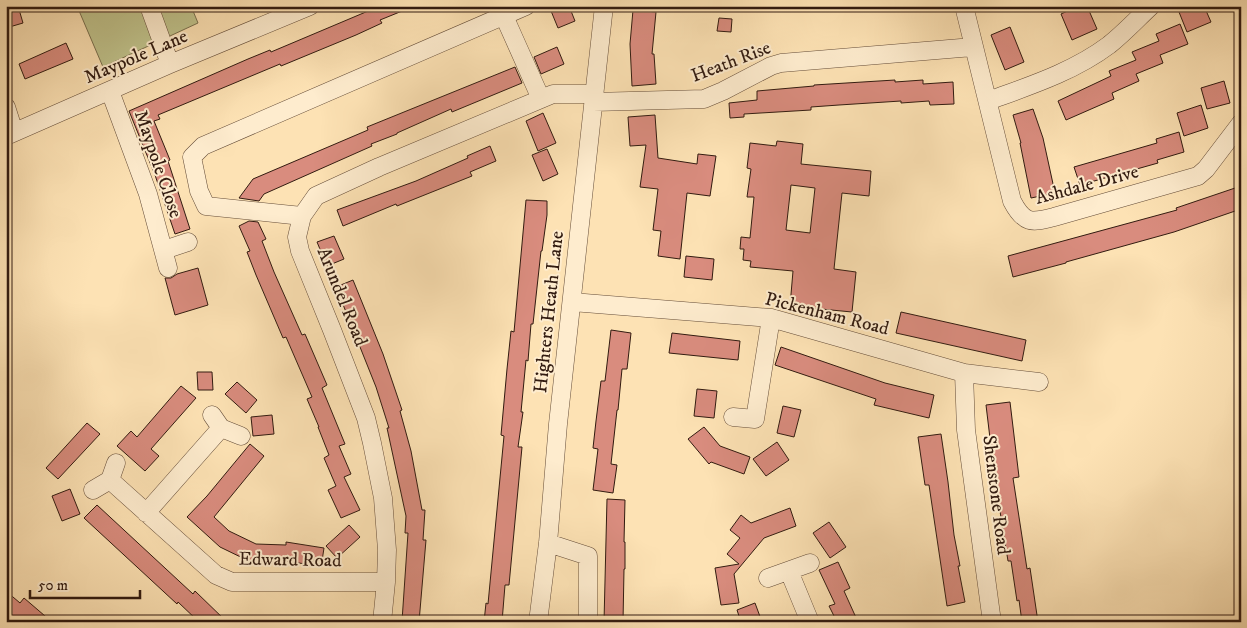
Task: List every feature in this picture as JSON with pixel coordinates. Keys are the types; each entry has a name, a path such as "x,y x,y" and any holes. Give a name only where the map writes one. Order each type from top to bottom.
{"street":[{"path":"149,6 170,64"},
{"name":"Maypole Lane","path":"10,134 170,64 310,6"},
{"path":"302,216 206,206 199,191 192,157 204,146 526,6"},
{"name":"Highters Heath Lane","path":"538,622 548,543 558,424 604,6"},
{"name":"Ashdale Drive","path":"964,6 1012,201 1022,217 1028,221 1036,222 1198,176 1206,169 1241,123"},
{"path":"988,100 1053,77 1083,61 1108,45 1152,6"},
{"path":"504,16 540,99"},
{"name":"Heath Rise","path":"594,98 704,99 724,91 771,66 781,63 973,47"},
{"name":"Maypole Close","path":"110,91 148,194 168,268"},
{"name":"Arundel Road","path":"382,622 387,550 383,498 366,418 300,251 297,237 302,216 316,196 328,189 540,99 553,94 594,98"},
{"path":"6,107 10,134"},
{"name":"Maypole Close","path":"164,250 188,242"},
{"name":"Pickenham Road","path":"572,302 771,318 964,373 1038,382"},
{"path":"733,417 755,419 771,318"},
{"name":"Shenstone Road","path":"964,373 966,430 992,622"},
{"path":"146,513 217,422 241,436"},
{"path":"93,490 110,480 116,463"},
{"name":"Edward Road","path":"110,480 216,575 232,582 386,582"},
{"path":"548,543 588,556 588,622"},
{"path":"768,578 810,563"},
{"path":"788,571 810,622"}],"green space":[{"path":"77,6 191,6 198,23 103,67"}],"building":[{"path":"6,6 18,6 23,23 6,28"},
{"path":"380,6 412,7 380,20 382,23 356,35 281,66 280,64 158,115 160,119 154,121 170,160 168,161 190,229 175,234 155,175 129,111 248,59 270,50 271,52"},
{"path":"549,6 569,6 575,21 558,28"},
{"path":"1078,6 1087,6 1097,29 1072,40 1061,14"},
{"path":"1191,6 1204,6 1211,22 1187,32 1179,12"},
{"path":"633,10 656,12 652,54 654,54 656,84 632,86 630,44"},
{"path":"719,18 732,19 731,32 717,31"},
{"path":"1180,24 1188,44 1160,55 1163,63 1136,74 1139,81 1112,93 1114,99 1066,120 1058,101 1111,76 1109,71 1136,60 1132,52 1159,41 1156,34"},
{"path":"1010,27 1024,62 1005,70 991,35"},
{"path":"66,43 73,59 25,79 19,64"},
{"path":"557,47 564,64 541,74 534,57"},
{"path":"515,67 522,83 452,112 451,109 371,144 372,146 264,194 259,201 239,198 253,179 368,130 367,127"},
{"path":"895,80 895,82 923,80 923,84 953,82 954,104 930,105 929,101 901,103 901,101 811,107 811,110 744,114 744,117 730,118 729,103 757,100 757,91"},
{"path":"1224,81 1230,103 1207,109 1201,88"},
{"path":"1201,105 1208,128 1184,136 1177,113"},
{"path":"1033,109 1043,138 1055,193 1031,198 1021,143 1013,115"},
{"path":"543,113 556,143 538,151 526,121"},
{"path":"655,115 658,158 697,164 698,154 716,156 710,196 687,193 680,259 658,256 661,231 653,230 658,189 640,187 646,145 630,146 628,117"},
{"path":"1179,132 1184,152 1157,160 1158,163 1080,185 1074,167 1157,143 1156,139"},
{"path":"777,141 803,144 801,164 871,171 869,196 842,193 834,269 856,272 852,312 790,306 793,271 750,267 751,261 743,260 744,249 740,249 741,237 750,238 754,197 747,197 751,169 747,168 750,143 776,146","holes":["791,185 815,188 810,233 786,230"]},
{"path":"490,146 496,161 470,172 472,176 343,226 337,210 416,181"},
{"path":"547,149 558,174 543,181 532,155"},
{"path":"1241,186 1241,209 1174,232 1013,277 1008,256 1177,210 1176,208"},
{"path":"526,200 547,201 547,215 533,324 531,324 528,361 526,360 521,412 523,412 518,447 522,447 509,585 505,585 502,622 484,622 486,603 488,604 504,436 501,435 507,369 511,331 514,332"},
{"path":"249,221 258,222 266,239 262,241 274,272 302,335 305,334 327,385 322,388 345,444 339,446 351,474 344,477 360,510 341,518 328,490 336,486 324,458 329,455 307,399 312,397 286,337 283,338 247,252 250,251 239,226"},
{"path":"334,236 344,259 327,266 317,242"},
{"path":"686,256 714,259 712,280 684,277"},
{"path":"198,268 208,305 175,315 165,278 171,278 177,274"},
{"path":"353,280 383,354 402,410 400,411 411,451 422,510 425,510 423,540 426,540 419,622 402,621 408,533 405,533 406,516 387,428 389,428 376,387 336,287"},
{"path":"901,312 1026,340 1022,361 896,333"},
{"path":"611,330 631,333 627,369 622,369 617,410 611,464 617,465 613,493 593,490 598,449 593,448 596,421 601,381 605,381"},
{"path":"672,333 740,341 738,360 669,353"},
{"path":"781,347 885,383 934,395 929,418 874,405 876,399 775,365"},
{"path":"197,372 212,372 213,390 198,390"},
{"path":"237,382 257,400 246,413 225,394"},
{"path":"181,386 196,398 151,449 159,456 145,471 117,446 131,431 137,437"},
{"path":"697,389 717,391 714,418 694,416"},
{"path":"1010,402 1019,477 1013,478 1027,569 1030,568 1038,622 1022,622 1011,561 1008,561 995,480 986,405"},
{"path":"783,406 801,410 794,437 777,433"},
{"path":"272,415 274,434 253,436 251,417"},
{"path":"87,423 100,434 58,479 46,468"},
{"path":"704,427 720,446 750,457 744,474 711,462 709,464 688,439"},
{"path":"941,434 954,535 960,566 958,566 965,602 947,606 929,485 925,485 918,437"},
{"path":"777,442 789,460 766,476 753,459"},
{"path":"250,444 264,456 214,517 229,531 256,544 286,545 286,542 324,548 322,561 313,559 312,565 279,560 279,563 253,563 220,547 187,517"},
{"path":"70,489 80,514 62,521 52,496"},
{"path":"607,499 625,500 623,622 604,622"},
{"path":"97,505 193,594 195,591 227,622 199,622 178,602 177,604 84,518"},
{"path":"790,508 796,526 764,538 734,574 739,603 721,605 715,568 739,564 727,554 740,538 730,530 741,515 751,523"},
{"path":"829,522 846,547 830,558 813,533"},
{"path":"349,525 360,537 337,558 326,546"},
{"path":"838,562 850,588 844,591 858,622 837,622 829,606 835,604 819,570"},
{"path":"6,591 20,603 24,598 52,622 6,622"},
{"path":"755,603 762,622 741,622 737,610"}]}
